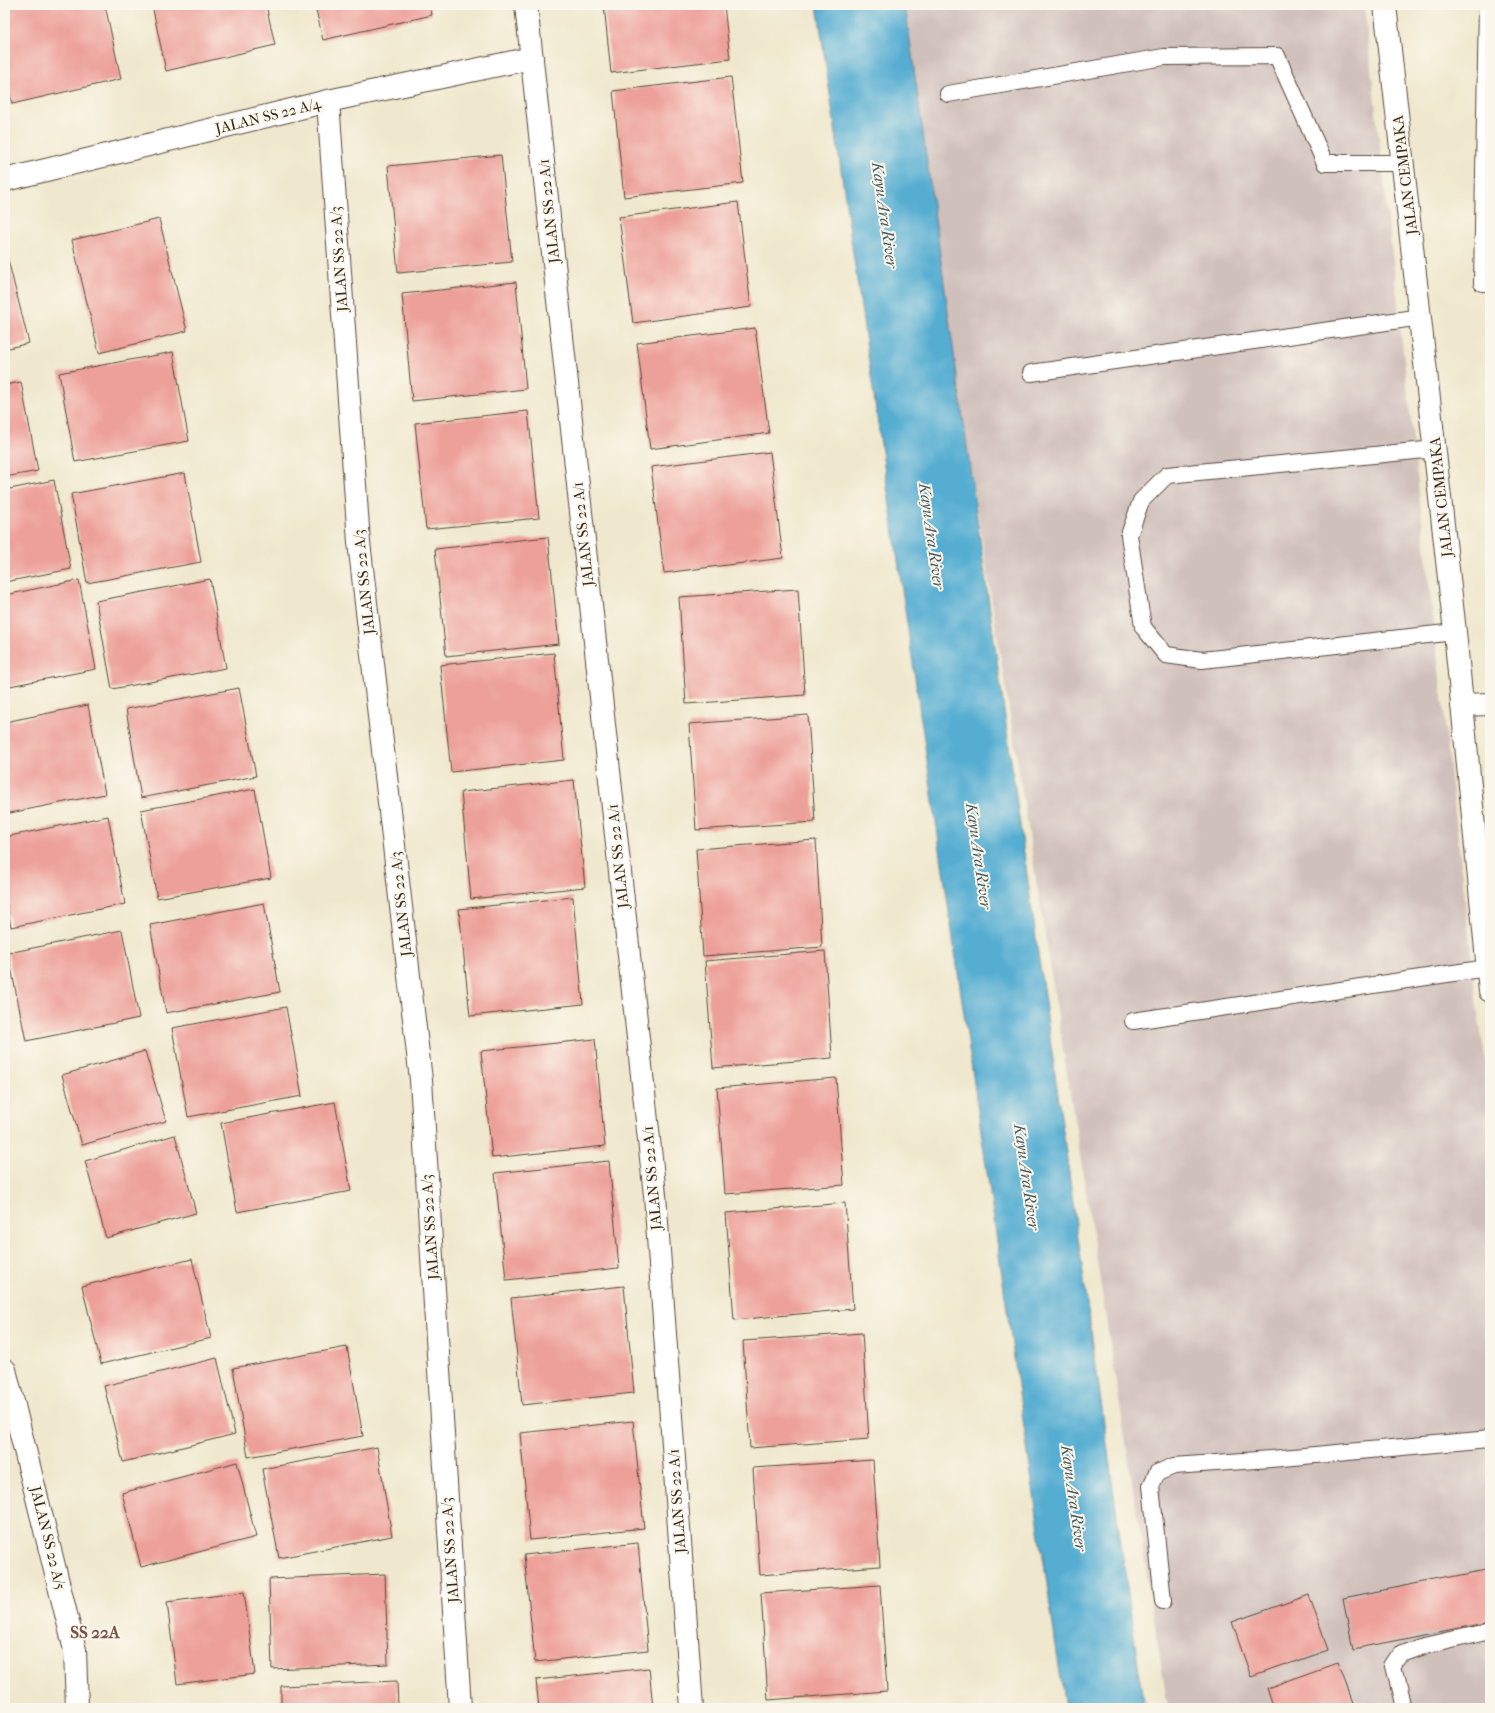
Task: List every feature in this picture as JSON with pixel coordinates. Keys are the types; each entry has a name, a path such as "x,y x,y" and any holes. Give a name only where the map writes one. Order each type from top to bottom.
{"street":[{"name":"JALAN SS 22 A/1","path":"526,5 655,1195 692,1708"},
{"name":"JALAN CEMPAKA","path":"1385,5 1436,449 1489,981"},
{"name":"JALAN SS 22 A/4","path":"5,180 328,101 532,58"},
{"name":"JALAN SS 22 A/3","path":"328,101 360,542 421,1080 460,1708"},
{"path":"1462,705 1490,704"},
{"name":"JALAN SS 22 A/5","path":"5,1370 75,1650 77,1708"}],"lane":[{"path":"1487,5 1482,282 1490,283"},
{"path":"948,94 1164,57 1277,56 1325,163 1403,163"},
{"path":"1032,373 1421,317"},
{"path":"1436,449 1167,475 1140,501 1129,535 1143,627 1166,655 1202,660 1455,632"},
{"path":"1133,1021 1489,981"},
{"path":"1162,1601 1151,1486 1157,1473 1174,1466 1271,1459 1490,1439"},
{"path":"1404,1708 1394,1666 1402,1654 1421,1647 1490,1632"}],"shaded area":[{"path":"897,5 1364,5 1477,1007 1490,1089 1490,1708 1168,1708"}],"water":[{"name":"Kayu Ara River","path":"817,5 905,5 1144,1708 1065,1708"}],"building":[{"path":"5,5 105,5 121,79 12,104 5,72"},
{"path":"152,5 266,5 275,45 166,71"},
{"path":"315,5 430,5 432,15 323,40"},
{"path":"604,5 724,5 730,59 611,73"},
{"path":"731,77 743,183 624,197 613,91"},
{"path":"501,155 512,262 398,273 388,166"},
{"path":"738,202 751,307 633,323 619,217"},
{"path":"159,219 187,331 99,353 72,240"},
{"path":"5,248 29,343 5,349"},
{"path":"516,282 526,389 412,401 402,294"},
{"path":"755,328 769,433 650,449 637,343"},
{"path":"173,352 189,441 75,462 59,373"},
{"path":"21,382 38,471 5,477 5,385"},
{"path":"528,411 539,518 426,529 415,423"},
{"path":"770,452 783,558 664,573 651,467"},
{"path":"185,473 201,562 87,583 71,494"},
{"path":"54,480 71,569 5,582 5,490"},
{"path":"548,537 559,644 446,656 435,549"},
{"path":"210,579 226,668 112,689 96,601"},
{"path":"79,580 96,669 5,687 5,595"},
{"path":"798,589 805,695 686,704 679,597"},
{"path":"554,653 564,760 451,772 440,665"},
{"path":"239,688 256,776 141,798 126,709"},
{"path":"88,705 105,794 5,814 5,722"},
{"path":"808,715 815,822 696,830 689,724"},
{"path":"574,780 585,887 471,899 461,792"},
{"path":"255,789 271,878 157,898 141,810"},
{"path":"108,816 125,904 11,927 5,895 5,837"},
{"path":"816,840 822,947 703,956 696,849"},
{"path":"573,897 583,1004 470,1016 459,909"},
{"path":"264,903 280,992 166,1013 150,925"},
{"path":"122,930 139,1018 26,1041 8,953"},
{"path":"825,951 832,1058 713,1068 705,961"},
{"path":"286,1007 302,1096 188,1117 172,1028"},
{"path":"595,1039 605,1146 492,1158 481,1051"},
{"path":"145,1051 166,1121 82,1145 62,1075"},
{"path":"836,1078 844,1185 725,1194 717,1088"},
{"path":"335,1102 351,1191 237,1212 221,1123"},
{"path":"175,1135 196,1213 106,1238 85,1161"},
{"path":"609,1161 619,1268 506,1280 495,1173"},
{"path":"845,1203 853,1309 734,1320 726,1213"},
{"path":"192,1259 211,1338 101,1364 82,1286"},
{"path":"624,1286 634,1393 522,1405 511,1298"},
{"path":"862,1333 869,1439 750,1448 743,1341"},
{"path":"347,1347 363,1436 248,1457 233,1368"},
{"path":"217,1358 235,1434 123,1462 104,1386"},
{"path":"633,1421 644,1528 530,1540 520,1433"},
{"path":"377,1447 392,1536 279,1558 262,1469"},
{"path":"873,1460 880,1566 760,1575 753,1468"},
{"path":"237,1462 256,1537 141,1567 122,1493"},
{"path":"638,1543 648,1650 535,1662 524,1555"},
{"path":"1490,1569 1490,1622 1353,1649 1343,1598"},
{"path":"385,1574 388,1664 272,1669 269,1579"},
{"path":"880,1585 887,1691 768,1700 761,1593"},
{"path":"244,1592 255,1674 177,1684 167,1602"},
{"path":"1309,1595 1328,1650 1251,1677 1232,1622"},
{"path":"1338,1663 1355,1708 1270,1708 1273,1707 1267,1688"},
{"path":"649,1668 653,1708 539,1708 536,1680"},
{"path":"397,1681 398,1708 281,1708 281,1686"}],"district":[{"name":"SS 22A","path":"95,1632"}]}
